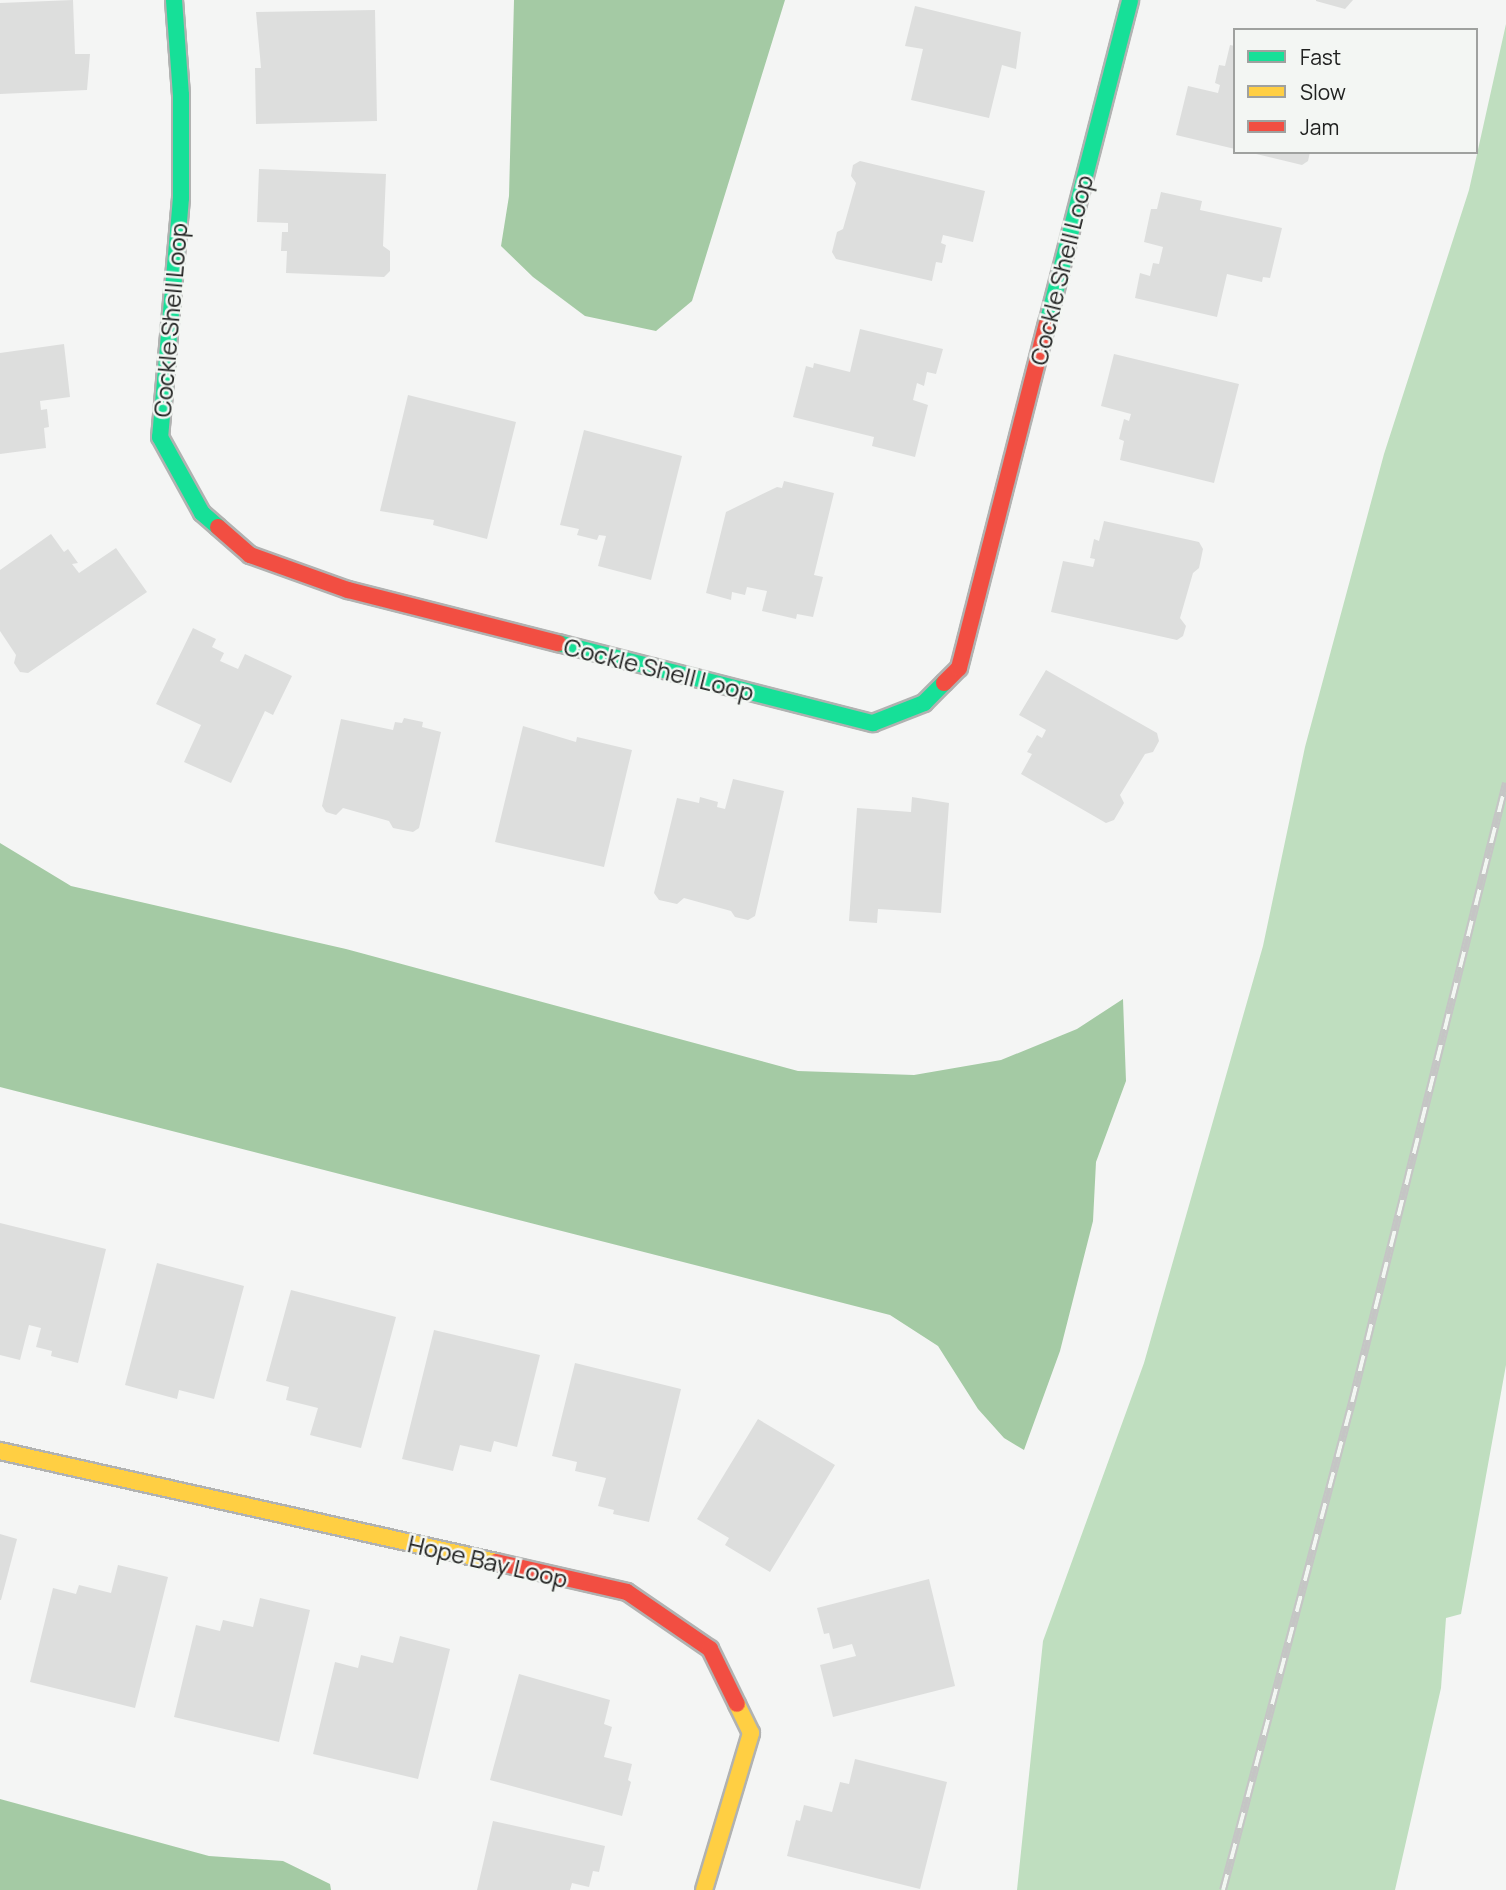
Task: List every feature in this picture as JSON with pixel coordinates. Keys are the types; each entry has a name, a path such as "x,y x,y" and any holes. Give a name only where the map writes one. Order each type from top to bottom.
{"street":[{"name":"Cockle Shell Loop","path":"174,0 181,95 181,198 160,437 202,513 250,555 348,590 873,723 924,703 959,668 1130,0"},
{"name":"Hope Bay Loop","path":"0,1451 627,1592 710,1649 751,1733 704,1890"}],"shaded area":[{"path":"514,0 785,0 692,301 656,331 585,316 533,277 501,246 509,196"},
{"path":"1506,24 1506,1365 1461,1614 1446,1618 1441,1688 1395,1890 1017,1890 1043,1641 1144,1363 1263,946 1305,747 1384,454 1469,190"},
{"path":"0,843 71,886 346,949 798,1071 914,1075 1001,1060 1077,1029 1123,999 1126,1081 1096,1162 1093,1221 1060,1351 1024,1450 1004,1438 978,1409 938,1346 890,1315 0,1087"},
{"path":"0,1799 209,1856 283,1861 330,1884 331,1890 0,1890"}],"building":[{"path":"73,0 75,54 90,54 87,90 0,94 0,3"},
{"path":"1316,0 1353,0 1345,9 1316,1"},
{"path":"915,6 1021,32 1016,69 1002,65 989,118 911,100 923,49 905,46"},
{"path":"375,10 377,121 256,124 255,68 261,68 256,12"},
{"path":"1230,45 1233,46 1233,149 1176,135 1188,86 1218,93 1220,85 1215,83 1219,65 1225,66"},
{"path":"1256,154 1310,154 1308,161 1302,165"},
{"path":"860,161 985,191 973,242 943,235 941,243 946,245 942,263 936,262 932,281 836,259 832,252 837,232 843,229 856,183 851,176 853,165"},
{"path":"259,169 386,174 383,246 390,251 390,271 384,277 286,273 287,251 281,251 282,232 288,232 288,223 257,222"},
{"path":"1161,192 1202,201 1200,210 1282,228 1270,278 1263,277 1262,282 1227,274 1217,317 1135,298 1140,273 1150,276 1153,263 1159,264 1163,247 1144,242 1151,209 1157,209"},
{"path":"860,329 943,349 936,374 927,372 924,386 917,383 913,400 928,405 915,457 872,446 874,437 793,417 806,366 813,368 814,363 850,372"},
{"path":"64,344 70,397 40,401 41,410 47,409 49,427 44,428 46,448 0,454 0,353"},
{"path":"1114,354 1239,384 1214,483 1120,460 1124,441 1119,439 1124,419 1129,421 1131,414 1101,406"},
{"path":"408,395 516,422 487,539 433,525 434,520 380,511"},
{"path":"584,430 682,456 651,580 598,566 606,536 599,535 597,540 577,535 579,529 560,525"},
{"path":"784,481 834,493 814,575 823,577 813,617 797,614 796,619 762,611 767,591 747,587 745,595 732,592 731,600 706,593 726,512 777,487 782,488"},
{"path":"1104,521 1199,542 1203,549 1199,568 1193,573 1180,618 1186,626 1183,636 1177,640 1051,612 1063,561 1093,567 1095,559 1090,558 1094,539 1099,541"},
{"path":"51,534 64,552 68,549 78,563 72,564 79,573 116,548 147,592 28,673 20,672 14,663 16,655 0,631 0,570"},
{"path":"193,628 216,639 212,647 224,653 220,661 238,669 245,654 292,676 273,715 265,711 231,783 184,762 201,725 156,704"},
{"path":"1046,670 1157,733 1159,741 1153,752 1145,754 1120,795 1124,803 1114,820 1106,823 1021,774 1032,754 1027,752 1037,735 1042,738 1046,730 1019,715"},
{"path":"404,718 423,722 422,727 441,732 419,828 413,832 393,828 389,821 343,808 336,815 326,812 322,806 341,719 393,730 395,722 402,723"},
{"path":"523,726 576,742 577,737 632,750 604,867 495,842"},
{"path":"733,779 784,791 755,916 748,920 735,917 731,911 684,898 677,904 659,900 654,893 677,798 699,803 700,797 718,802 717,807 725,809"},
{"path":"912,797 949,803 941,913 878,909 877,923 849,921 857,808 911,812"},
{"path":"0,1223 106,1249 78,1363 51,1356 52,1351 36,1347 41,1328 29,1325 20,1360 0,1355"},
{"path":"157,1263 244,1286 214,1399 179,1390 177,1399 125,1385"},
{"path":"291,1290 396,1317 361,1448 310,1435 318,1408 286,1400 289,1387 266,1381"},
{"path":"434,1330 540,1355 517,1447 494,1441 491,1452 460,1445 453,1471 402,1459"},
{"path":"575,1363 681,1389 649,1522 613,1514 614,1510 598,1506 606,1478 575,1471 577,1462 552,1456"},
{"path":"758,1419 835,1465 770,1572 725,1545 729,1538 697,1519"},
{"path":"0,1534 17,1539 1,1600 0,1600"},
{"path":"118,1565 168,1577 135,1708 30,1682 53,1588 76,1594 79,1585 111,1593"},
{"path":"929,1579 955,1686 833,1717 820,1665 856,1656 852,1644 833,1649 829,1633 824,1634 817,1608"},
{"path":"260,1598 310,1610 279,1742 174,1717 196,1625 220,1631 223,1620 253,1627"},
{"path":"400,1636 450,1649 418,1779 313,1754 335,1662 358,1668 361,1655 393,1663"},
{"path":"519,1674 610,1700 604,1724 612,1727 604,1757 632,1764 628,1780 631,1782 622,1816 490,1780"},
{"path":"855,1759 947,1782 920,1889 787,1856 796,1820 800,1821 804,1805 832,1812 840,1782 849,1784"},
{"path":"493,1821 605,1846 599,1872 593,1871 589,1887 572,1883 570,1890 477,1890"}],"railway":[{"path":"1223,1890 1352,1402 1506,783"}],"traffic: fast":[{"path":"174,0 181,95 181,198 160,437 202,513 218,527"},
{"path":"1047,324 1130,0"},
{"path":"558,643 873,723 924,703 944,683"}],"traffic: slow":[{"path":"0,1451 496,1562"},
{"path":"704,1890 751,1733 737,1704"}],"traffic: jam":[{"path":"944,683 959,668 1047,324"},
{"path":"218,527 250,555 348,590 558,643"},
{"path":"496,1562 627,1592 710,1649 737,1704"}]}
